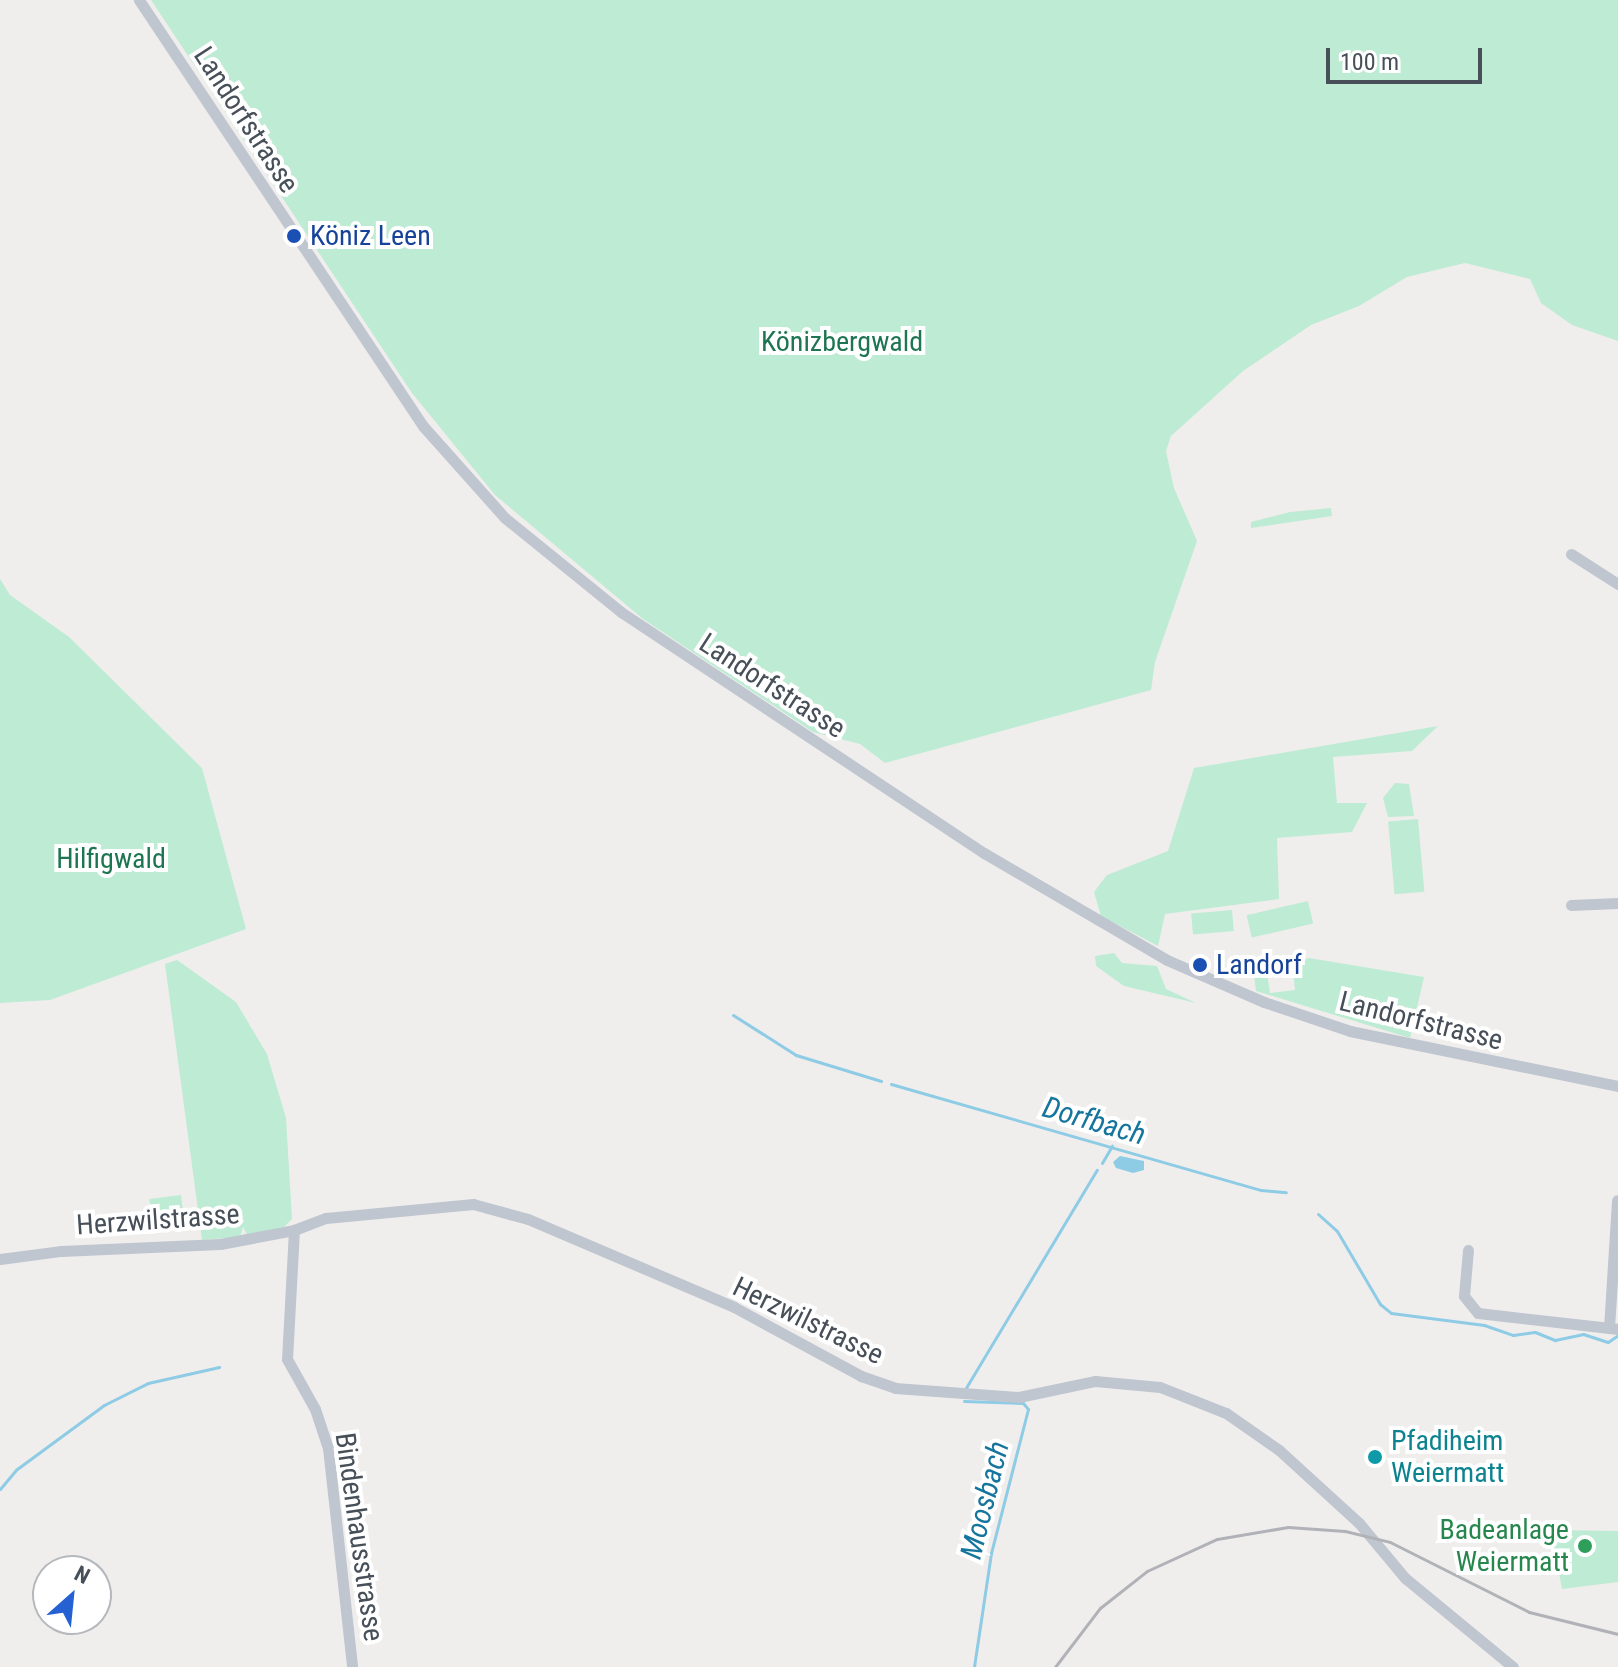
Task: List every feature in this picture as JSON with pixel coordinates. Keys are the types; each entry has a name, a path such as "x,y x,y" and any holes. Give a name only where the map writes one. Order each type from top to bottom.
{"street":[{"name":"Landorfstrasse","path":"139,0 423,426 505,518 621,612 984,853 1155,954 1264,1002 1350,1031 1618,1086"},
{"path":"1571,554 1618,584"},
{"path":"1571,905 1618,903"},
{"path":"1468,1250 1464,1296 1478,1313 1613,1329 1617,1200"},
{"name":"Herzwilstrasse","path":"0,1259 220,1244 294,1230 326,1218 451,1204 483,1206 528,1219 734,1307 861,1376 895,1388 1034,1396 1111,1380 1180,1392 1226,1413 1279,1450 1359,1523 1405,1578 1513,1667"},
{"name":"Bindenhausstrasse","path":"294,1230 287,1359 315,1409 328,1448 352,1667"}],"green space":[{"name":"Könizbergwald","path":"151,0 1618,0 1618,341 1572,325 1541,303 1530,279 1465,263 1407,277 1359,306 1311,325 1243,371 1171,436 1166,451 1174,488 1197,541 1155,662 1151,690 885,763 860,744 813,732 643,619 495,495 412,393"},
{"path":"1331,508 1332,516 1251,528 1251,522 1290,512"},
{"name":"Hilfigwald","path":"0,579 10,595 69,637 202,768 246,929 50,1000 0,1003"},
{"path":"1438,726 1412,751 1333,757 1337,803 1367,803 1352,832 1277,838 1279,899 1165,914 1158,946 1101,916 1094,892 1107,875 1168,851 1194,768"},
{"path":"1395,783 1409,784 1414,816 1388,817 1383,798"},
{"path":"1418,819 1424,892 1394,894 1388,822"},
{"path":"1308,901 1313,923 1252,938 1247,915"},
{"path":"1232,910 1234,931 1193,934 1191,914"},
{"path":"1114,953 1122,963 1157,966 1166,989 1196,1003 1124,986 1096,966 1095,956"},
{"path":"1309,958 1424,977 1410,1038 1256,991 1253,967 1266,966 1270,993 1295,990 1292,963"},
{"path":"177,960 236,1002 267,1054 286,1118 292,1219 284,1227 247,1235 243,1227 240,1237 202,1240 165,964"},
{"path":"181,1195 185,1227 153,1231 149,1199"},
{"name":"Badeanlage Weiermatt","path":"1551,1530 1618,1531 1618,1582 1562,1589"}],"water":[{"path":"1120,1156 1144,1161 1144,1170 1133,1173 1116,1168 1113,1162"}],"waterway":[{"name":"Dorfbach","path":"733,1015 796,1055 881,1081"},
{"name":"Dorfbach","path":"891,1084 1261,1190 1286,1192"},
{"name":"Moosbach","path":"1102,1163 1112,1146"},
{"name":"Moosbach","path":"964,1391 1097,1170"},
{"name":"Dorfbach","path":"1318,1214 1337,1231 1380,1304 1391,1313 1484,1325 1513,1335 1535,1332 1555,1340 1583,1334 1608,1342 1618,1335"},
{"path":"0,1489 17,1469 104,1405 148,1383 219,1367"},
{"name":"Moosbach","path":"964,1401 1023,1403 1028,1409 991,1553 974,1667"}],"railway":[{"path":"1055,1667 1100,1608 1147,1571 1217,1539 1288,1527 1345,1531 1390,1542 1529,1612 1618,1634"}],"place":[{"name":"Köniz Leen","path":"294,236"},
{"name":"Landorf","path":"1200,965"},
{"name":"Pfadiheim Weiermatt","path":"1375,1457"},
{"name":"Badeanlage Weiermatt","path":"1585,1546"}]}
